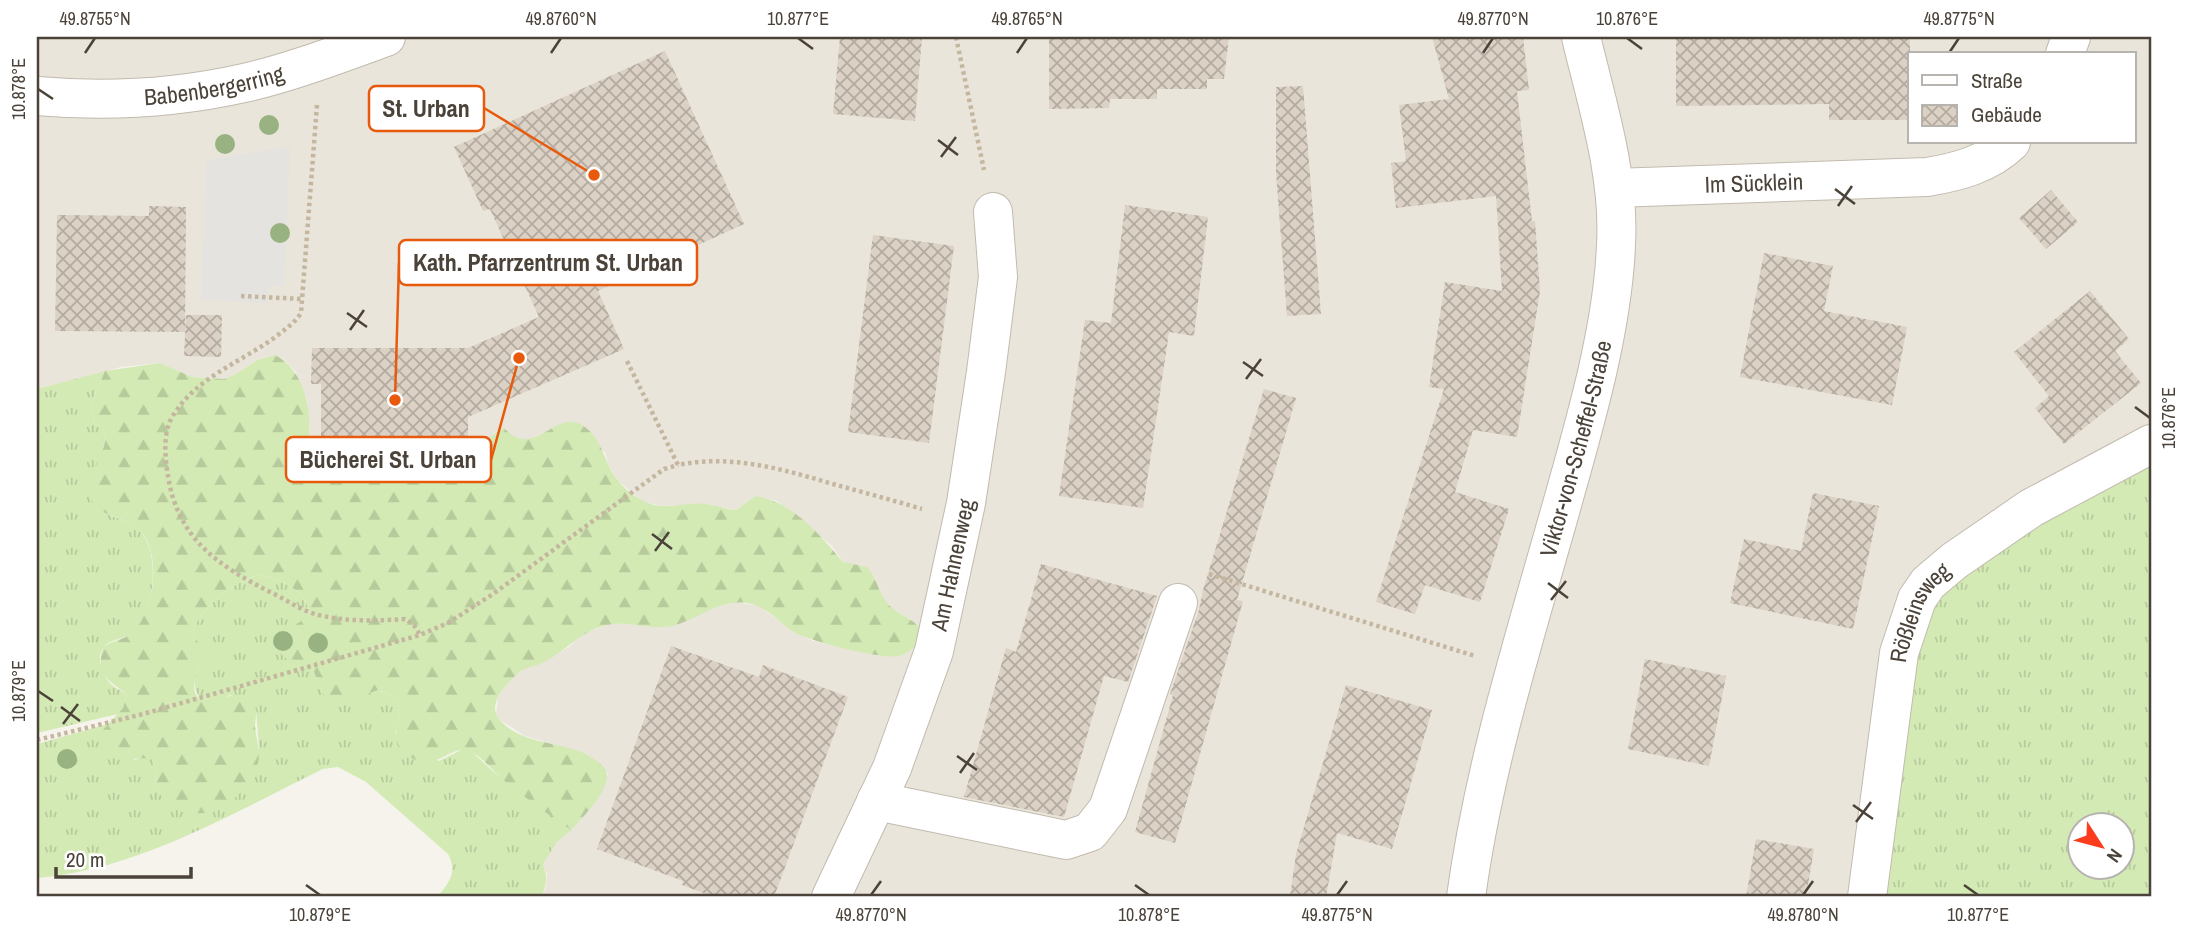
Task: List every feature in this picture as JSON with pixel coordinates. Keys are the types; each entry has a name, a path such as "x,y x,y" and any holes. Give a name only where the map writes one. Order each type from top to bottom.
{"street":[{"name":"Babenbergerring","path":"37,96 76,100 167,95 245,83 305,55 386,37"},
{"name":"Viktor-von-Scheffel-Straße","path":"1466,897 1478,819 1516,668 1583,431 1609,311 1616,244 1614,188 1581,37"},
{"name":"Im Sücklein","path":"1614,188 1927,177 1951,173 1982,162 2008,144"},
{"name":"Am Hahnenweg","path":"831,897 892,768 934,651 961,522 986,372 998,277 993,212"},
{"name":"Rößleinsweg","path":"1867,897 1899,653 1917,599 1928,583 1954,561 2031,508 2151,444"},
{"path":"876,801 1066,840 1090,832 1108,809 1178,603"}],"path":[{"path":"956,37 981,158"},
{"path":"305,55 317,96 301,313 296,320 256,351 216,373 187,396 171,418 165,457 174,503 191,536 212,558 248,581 316,614 389,621 405,618 414,625 420,635"},
{"path":"241,296 301,299"},
{"path":"627,361 678,465"},
{"path":"37,740 143,715 420,635 448,623 664,469 678,465 699,461 747,463 777,468 961,522"},
{"path":"1207,573 1516,668"}],"shaded area":[{"path":"37,37 2151,37 2151,452 1876,897 541,897 546,887 547,874 543,864 547,856 556,843 582,818 608,774 605,768 587,754 525,736 500,720 496,714 498,697 509,681 527,667 539,664 569,647 582,634 610,624 654,626 683,622 710,609 736,602 759,606 792,631 813,641 879,656 912,620 894,610 884,600 875,578 843,562 832,546 777,501 755,496 736,510 706,504 663,506 643,502 618,481 608,464 605,452 554,428 529,440 516,439 503,429 495,432 478,454 462,463 393,472 349,472 326,468 315,455 311,447 307,400 295,371 275,355 257,360 224,379 192,377 159,363 121,367 37,389"},
{"path":"290,147 284,286 269,286 268,303 201,300 206,160"}],"green space":[{"path":"275,355 289,366 300,381 308,409 311,447 320,461 330,469 377,473 452,465 476,455 492,435 504,428 515,437 525,439 535,437 562,423 572,422 582,425 592,433 617,479 645,502 661,506 705,504 736,510 755,496 768,499 793,512 815,531 843,562 867,567 886,602 919,628 921,641 899,656 862,652 800,635 760,607 747,603 727,604 672,626 613,624 592,630 550,659 520,672 500,694 495,707 500,720 518,734 574,749 605,768 606,783 602,792 571,830 501,778 473,753 461,750 424,762 403,752 397,744 396,736 398,704 391,696 379,690 342,703 326,697 309,664 285,658 280,649 284,632 302,621 309,612 307,604 290,586 258,574 237,584 209,606 194,628 193,636 205,655 195,680 195,692 200,698 243,696 251,700 256,712 258,763 246,786 226,805 201,813 188,813 175,808 156,790 152,759 112,758 102,745 100,733 123,708 127,695 109,681 102,671 103,647 132,633 143,619 151,593 153,564 146,538 138,528 99,509 90,495 90,483 106,433 94,423 91,403 105,371 160,363 192,377 224,379 257,360"},
{"path":"105,371 91,403 94,423 106,432 103,450 104,513 127,521 138,528 145,538 152,564 151,593 148,607 136,630 128,636 109,642 101,652 100,661 105,675 112,685 127,695 123,708 118,714 37,733 37,389"},
{"path":"2151,452 2151,897 1876,897 1889,754 1939,585"},
{"path":"258,574 290,586 307,604 309,612 306,619 293,626 323,692 330,700 352,700 379,690 387,693 399,706 395,733 439,761 463,749 472,752 495,773 571,830 556,843 543,864 546,881 541,897 437,897 452,872 448,854 366,782 338,767 323,769 184,837 149,851 75,873 37,878 37,744 108,724 100,734 135,760 143,757 152,759 156,790 259,749 256,709 230,695 215,699 199,697 195,681 202,654 193,636 194,628 209,606 237,584"}],"building":[{"path":"840,37 922,37 915,121 833,114"},
{"path":"1049,37 1229,37 1224,79 1207,79 1207,89 1157,89 1157,99 1110,99 1109,108 1049,109"},
{"path":"1432,37 1523,37 1529,90 1517,91 1532,221 1535,221 1540,291 1517,437 1473,430 1455,492 1509,509 1480,602 1425,585 1415,614 1376,602 1444,389 1429,387 1445,282 1502,291 1496,196 1396,208 1391,163 1406,161 1399,105 1449,99"},
{"path":"1676,37 1910,37 1908,120 1829,120 1829,104 1676,106"},
{"path":"665,51 744,224 598,291 624,349 468,417 468,456 321,456 321,384 311,384 312,348 468,348 539,317 490,209 483,211 454,147"},
{"path":"1303,86 1321,314 1287,316 1276,173 1276,87"},
{"path":"2051,190 2078,222 2046,249 2019,218"},
{"path":"1125,205 1208,217 1194,336 1169,332 1143,508 1059,496 1085,320 1111,323"},
{"path":"149,206 186,207 185,332 55,331 57,215 149,216"},
{"path":"873,235 954,246 929,443 848,432"},
{"path":"1764,253 1833,266 1824,311 1907,327 1892,405 1740,377"},
{"path":"2090,291 2129,339 2115,351 2141,383 2064,444 2035,408 2049,396 2014,352"},
{"path":"186,315 222,315 221,357 184,356"},
{"path":"1264,389 1296,398 1237,600 1243,601 1175,843 1135,832 1173,695 1170,694 1199,610"},
{"path":"1813,493 1879,506 1853,629 1730,603 1744,539 1801,551"},
{"path":"1041,564 1157,596 1128,682 1104,676 1064,817 964,797 1006,648 1016,652"},
{"path":"671,646 759,677 763,665 848,697 774,897 714,897 682,885 683,881 597,849"},
{"path":"1645,659 1726,676 1709,766 1628,749"},
{"path":"1346,685 1432,710 1392,849 1337,833 1326,897 1290,897 1296,854"},
{"path":"1756,839 1814,849 1806,897 1746,897"}],"place":[{"name":"St. Urban","path":"594,175"},
{"name":"Bücherei St. Urban","path":"519,358"},
{"name":"Kath. Pfarrzentrum St. Urban","path":"395,400"}]}
